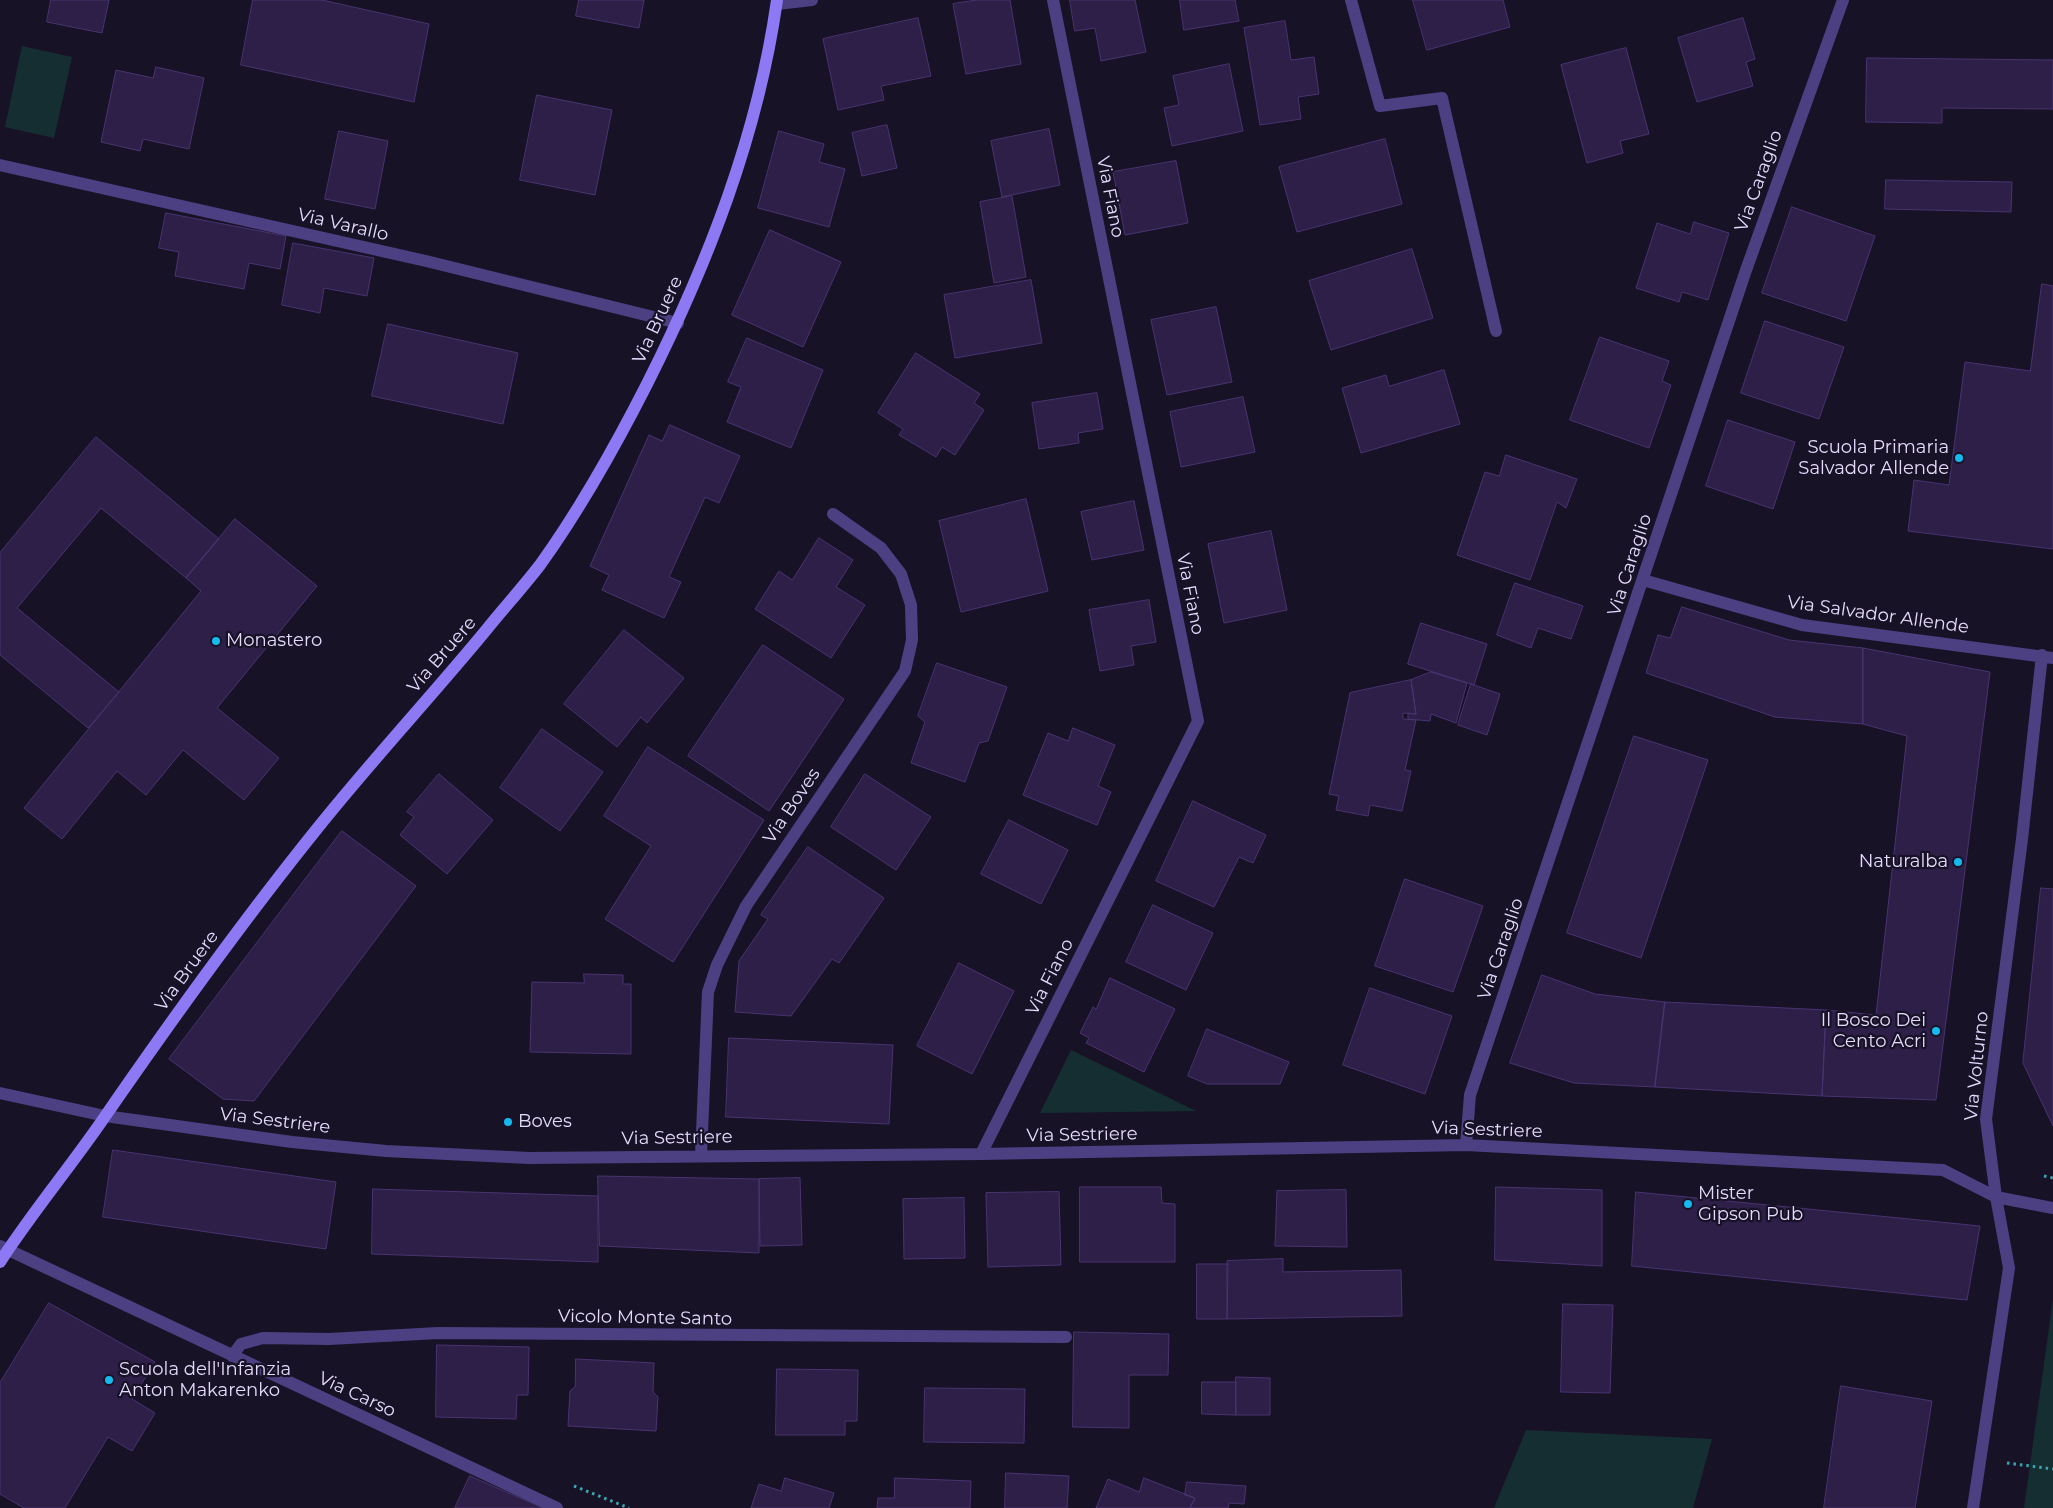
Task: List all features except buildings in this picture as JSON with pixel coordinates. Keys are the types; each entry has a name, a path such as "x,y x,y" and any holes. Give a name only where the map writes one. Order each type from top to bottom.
{"street":[{"path":"777,2 812,0"},
{"name":"Via Fiano","path":"981,1154 1198,721 1053,0"},
{"path":"1351,0 1380,106 1442,98 1496,331"},
{"name":"Via Caraglio","path":"1466,1145 1470,1095 1745,273 1843,0"},
{"name":"Via Bruere","path":"0,1262 4,1248 105,1116 145,1056 314,832 538,568 580,507 618,441 678,323 718,227 744,150 768,50 777,2"},
{"name":"Via Varallo","path":"0,166 426,261 678,323"},
{"name":"Via Boves","path":"701,1155 708,992 717,965 746,906 905,671 912,640 910,605 901,574 881,548 833,514"},
{"name":"Via Salvador Allende","path":"1643,580 1802,625 2048,656"},
{"name":"Via Volturno","path":"1973,1508 2009,1268 1996,1197 1986,1119 2048,656"},
{"name":"Via Sestriere","path":"0,1093 105,1116 292,1142 386,1151 529,1158 981,1154 1466,1145 1943,1170 1996,1197 2053,1208"},
{"name":"Via Carso","path":"4,1248 557,1508"},
{"name":"Vicolo Monte Santo","path":"232,1356 241,1344 263,1338 329,1339 438,1333 1066,1337"}],"path":[{"path":"1980,1460 2053,1469"}],"green space":[{"path":"22,46 72,57 54,138 5,127"},
{"path":"1071,1050 1196,1111 1040,1113"},
{"path":"2053,1299 2053,1508 2024,1508"},
{"path":"1526,1430 1712,1439 1693,1508 1494,1508"}],"place":[{"name":"Scuola Primaria Salvador Allende","path":"1959,458"},
{"name":"Monastero","path":"216,641"},
{"name":"Naturalba","path":"1958,862"},
{"name":"Il Bosco Dei Cento Acri","path":"1936,1031"},
{"name":"Boves","path":"508,1122"},
{"name":"Mister Gipson Pub","path":"1688,1204"},
{"name":"Scuola dell'Infanzia Anton Makarenko","path":"109,1380"}]}
